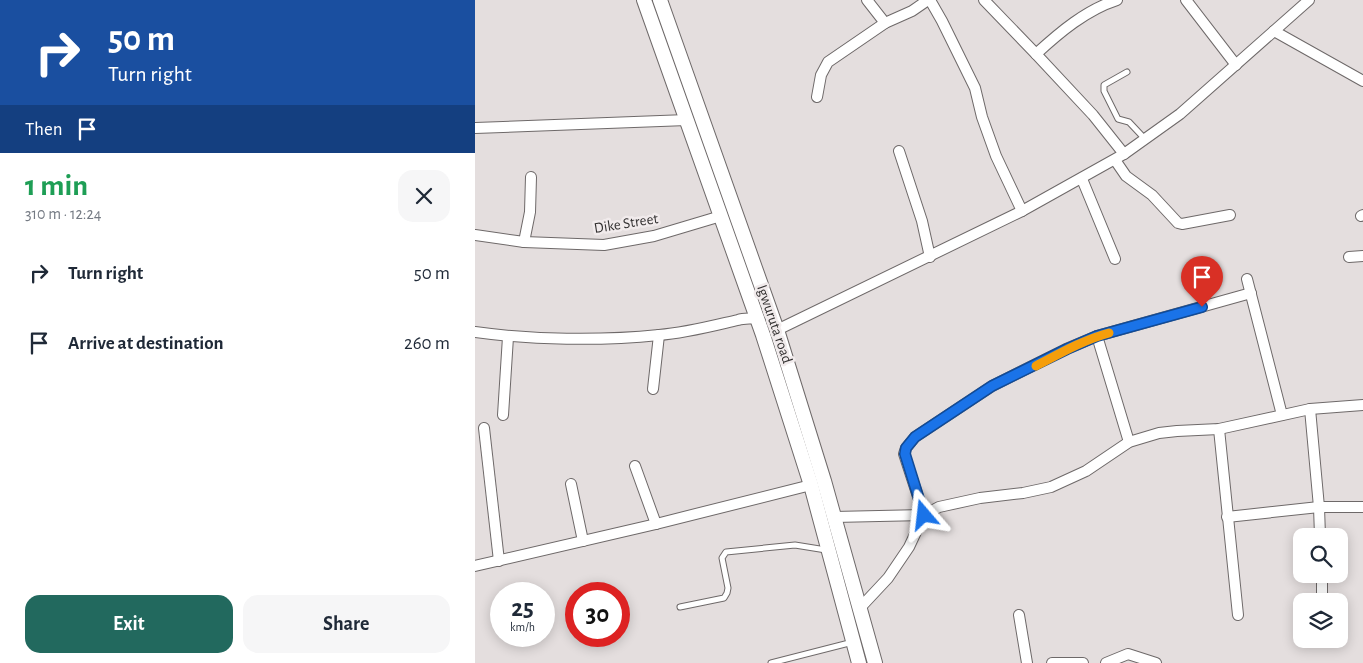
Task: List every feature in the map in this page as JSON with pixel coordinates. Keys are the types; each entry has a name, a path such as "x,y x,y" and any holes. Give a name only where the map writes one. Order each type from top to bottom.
{"main road":[{"name":"Igwuruta road","path":"645,0 757,318 811,485 859,663"},
{"name":"Igwuruta road","path":"660,0 777,330 824,481 875,663"}],"street":[{"path":"867,0 885,23"},
{"path":"817,97 821,74 828,62 885,23 912,11 929,0 942,21 975,88 996,156 1022,211"},
{"path":"984,0 1093,115 1119,157 1126,176 1152,195 1178,223 1182,224 1230,215"},
{"path":"1036,54 1063,30 1084,16 1117,0"},
{"path":"1186,0 1236,65"},
{"path":"777,330 1022,211 1119,157 1180,114 1309,0"},
{"path":"1273,31 1363,82"},
{"path":"475,128 687,120"},
{"path":"899,150 922,221 930,257"},
{"path":"524,242 530,212 531,177"},
{"path":"1081,179 1115,259"},
{"name":"Dike Street","path":"475,235 524,242 604,245 654,236 721,216"},
{"path":"1349,257 1363,256"},
{"path":"1247,279 1282,415"},
{"path":"859,609 888,578 909,547 924,515 905,454 906,448 915,437 992,386 1097,336 1251,294"},
{"path":"475,332 508,337 603,338 659,335 705,328 744,318 757,318"},
{"path":"653,389 659,335"},
{"path":"1097,336 1129,442"},
{"path":"503,415 508,337"},
{"path":"834,517 924,515 939,507 979,498 1023,493 1051,487 1085,471 1129,442 1159,433 1219,429 1310,409 1363,406"},
{"path":"1310,409 1320,528"},
{"path":"484,428 499,561"},
{"path":"1219,429 1238,615"},
{"path":"635,466 656,524"},
{"path":"571,484 583,541"},
{"path":"475,566 656,524 811,485"},
{"path":"1227,517 1319,507 1363,507"},
{"path":"1321,583 1322,593"},
{"path":"1019,615 1027,663"},
{"path":"1106,663 1128,654 1156,663"},
{"path":"1052,663 1083,663"}],"lane":[{"path":"1127,72 1104,85 1104,91 1119,119 1129,122 1145,139"},
{"path":"680,607 724,598 728,588 722,558 726,552 795,545 828,550"},
{"path":"771,663 853,642"}],"slow traffic":[{"path":"1036,366 1067,349 1109,333"}],"route":[{"path":"924,515 905,454 906,448 915,437 992,386 1067,349 1097,336 1202,307"}]}
